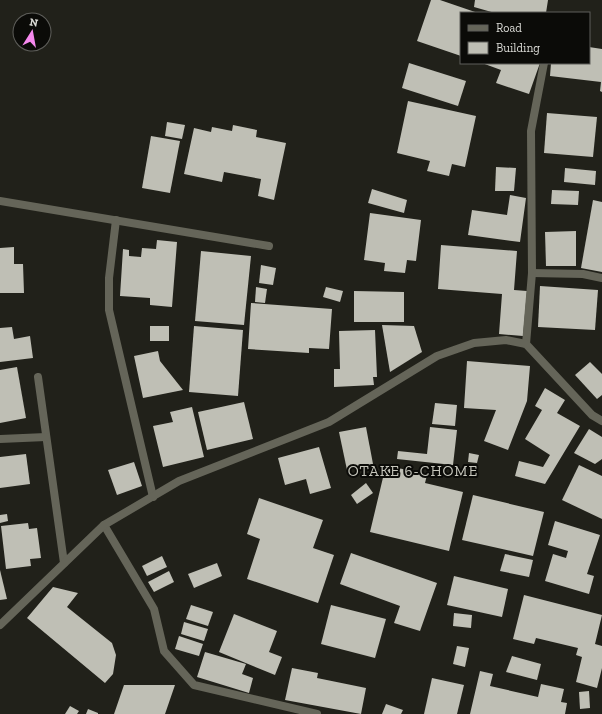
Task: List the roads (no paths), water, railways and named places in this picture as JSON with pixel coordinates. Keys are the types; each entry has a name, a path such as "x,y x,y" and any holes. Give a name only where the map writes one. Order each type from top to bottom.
{"street":[{"path":"526,344 532,273 531,131 544,64"},
{"path":"0,201 269,246"},
{"path":"116,220 110,278 109,310 153,497"},
{"path":"532,273 583,274 602,278"},
{"path":"0,625 104,525 179,481 329,422 437,356 474,343 506,340 526,344 592,415 602,420"},
{"path":"38,377 64,563"},
{"path":"0,439 46,437"},
{"path":"104,525 154,609 164,651 194,684 318,714"}],"district":[{"name":"OTAKE 6-CHOME","path":"413,471"}]}
